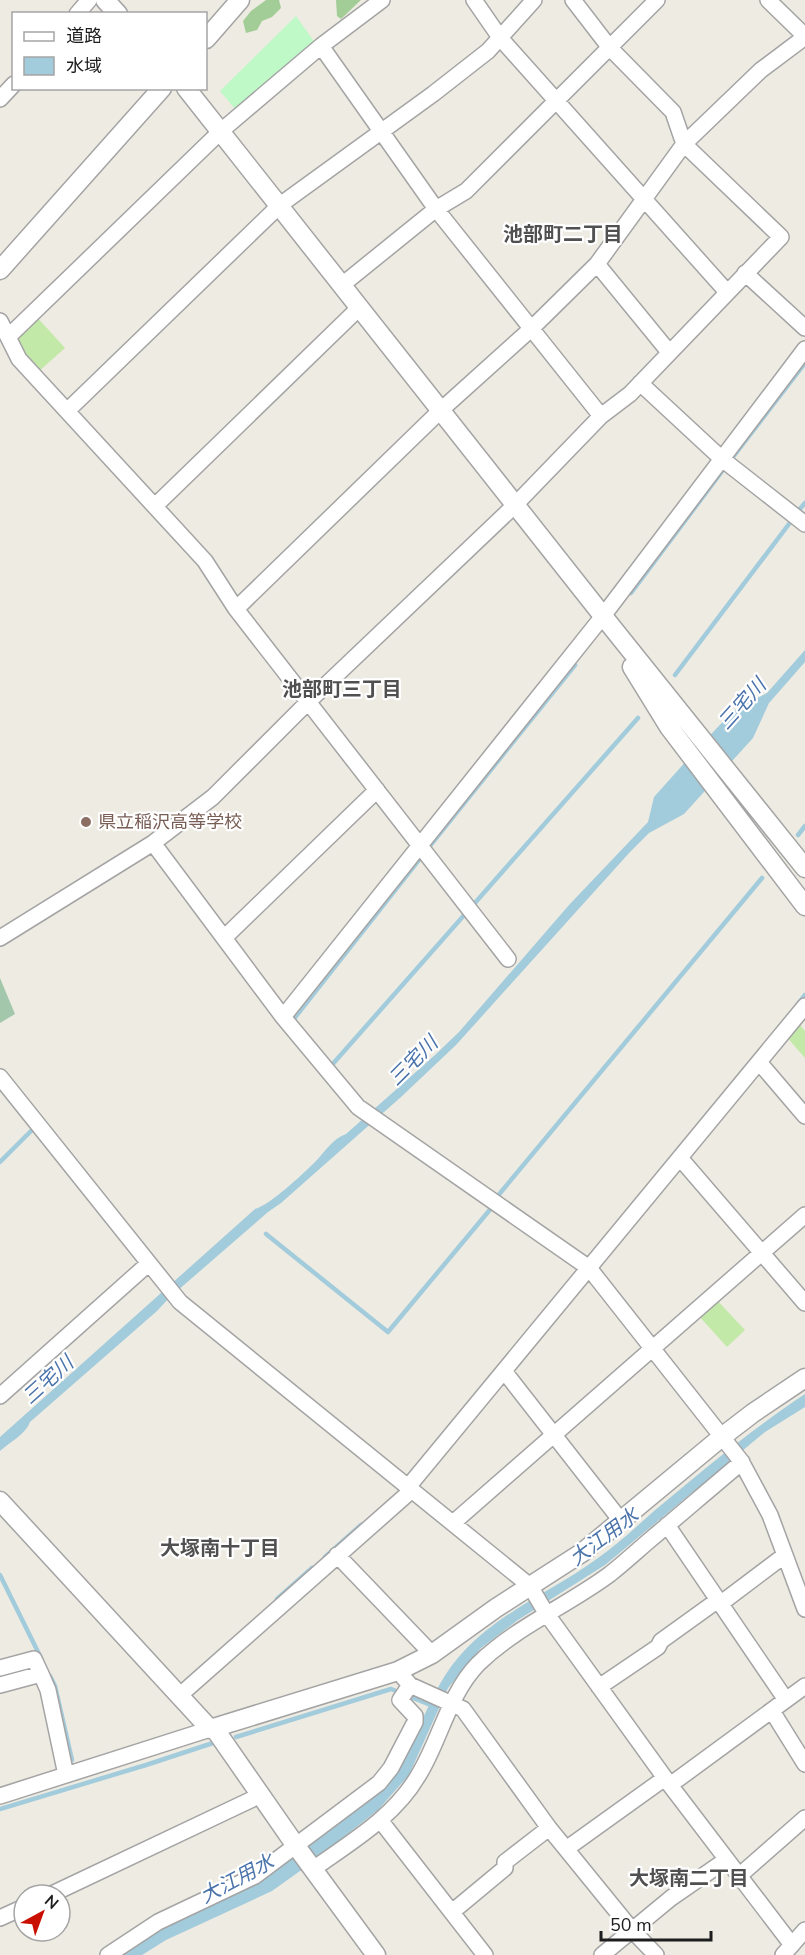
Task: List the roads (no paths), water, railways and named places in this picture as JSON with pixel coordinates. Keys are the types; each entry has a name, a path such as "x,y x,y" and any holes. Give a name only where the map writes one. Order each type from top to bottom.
{"street":[{"path":"79,12 89,0"},
{"path":"105,0 116,12"},
{"path":"207,38 240,0"},
{"path":"8,337 221,131 321,46 382,0"},
{"path":"474,0 501,39 727,292"},
{"path":"67,411 280,205 433,94 501,39 534,0"},
{"path":"0,938 153,843 213,797 308,702 515,505 601,416 630,394 781,237 684,144 673,112 610,48 573,0"},
{"path":"342,285 436,209 466,191 657,0"},
{"path":"236,609 441,410 597,264 684,144 761,70 805,36 768,0"},
{"path":"321,46 436,209 601,416"},
{"path":"0,99 12,86"},
{"path":"0,270 160,90"},
{"path":"188,90 805,868"},
{"path":"597,264 669,352"},
{"path":"745,273 805,328"},
{"path":"155,506 360,307"},
{"path":"0,321 19,359 205,561 236,609 508,959"},
{"path":"283,1017 603,616 805,349"},
{"path":"640,383 722,459 805,524"},
{"path":"603,616 634,671 687,751 805,906"},
{"path":"225,938 378,790"},
{"path":"153,843 283,1017 358,1107 589,1268 654,1347 742,1461 770,1515 785,1555 800,1574 805,1609"},
{"path":"179,1696 410,1488 805,1006"},
{"path":"759,1062 805,1116"},
{"path":"0,1077 177,1299 530,1586 546,1613 667,1782 739,1876 791,1950 805,1930"},
{"path":"680,1158 805,1303"},
{"path":"453,1523 805,1215"},
{"path":"0,1396 148,1264"},
{"path":"504,1371 622,1522"},
{"path":"0,1796 398,1671 432,1654 496,1608 583,1552 726,1440 753,1413 805,1378"},
{"path":"313,1868 396,1807 419,1776 451,1704 477,1666 521,1629 609,1574 742,1461"},
{"path":"0,1501 212,1729 376,1955"},
{"path":"667,1525 786,1700"},
{"path":"337,1555 432,1654"},
{"path":"599,1687 785,1555"},
{"path":"0,1668 34,1659 48,1690 66,1775"},
{"path":"398,1671 407,1690"},
{"path":"0,1685 41,1674"},
{"path":"566,1849 805,1686"},
{"path":"407,1690 428,1693 463,1709 549,1828 632,1930 656,1955"},
{"path":"108,1955 158,1922 255,1876 366,1794 391,1768 415,1722 415,1716 400,1700 407,1690"},
{"path":"771,1711 805,1764"},
{"path":"72,1885 261,1795"},
{"path":"739,1876 805,1818"},
{"path":"380,1820 485,1955"},
{"path":"452,1912 505,1868 505,1862 549,1828"},
{"path":"602,1955 671,1898 726,1860"}],"water":[{"path":"805,650 805,662 769,703 753,738 684,814 649,833 630,852 456,1045 401,1097 169,1298 0,1451 0,1437 255,1209 269,1202 295,1181 333,1142 346,1134 459,1032 569,905 648,822 654,797 697,749 733,711 767,693"},
{"path":"805,1394 805,1407 765,1432 605,1565 518,1620 481,1648 448,1688 409,1775 378,1810 305,1870 300,1871 272,1891 166,1940 142,1955 113,1955 318,1836 370,1800 399,1766 438,1687 450,1668 479,1637 512,1612 605,1553 728,1450"}],"waterway":[{"path":"733,457 805,363"},
{"path":"631,593 723,470"},
{"path":"798,511 805,503"},
{"path":"675,675 792,520"},
{"path":"429,847 575,665"},
{"path":"474,904 638,718"},
{"path":"798,835 805,826"},
{"path":"296,1023 293,1020 422,856"},
{"path":"496,1198 762,878"},
{"path":"331,1066 466,913"},
{"path":"798,1004 805,995"},
{"path":"0,1162 33,1129"},
{"path":"266,1234 388,1332 493,1206"},
{"path":"325,1557 361,1525"},
{"path":"277,1599 312,1568"},
{"path":"0,1575 41,1658"},
{"path":"0,1677 31,1669"},
{"path":"50,1676 55,1686 72,1760"},
{"name":"大江用水","path":"236,1737 391,1689 433,1706"},
{"name":"大江用水","path":"0,1809 213,1743"}],"place":[{"name":"県立稲沢高等学校","path":"86,822"}],"district":[{"name":"池部町二丁目","path":"563,234"},
{"name":"池部町三丁目","path":"342,689"},
{"name":"大塚南十丁目","path":"220,1548"},
{"name":"大塚南二丁目","path":"689,1878"}],"water label":[{"name":"三宅川","path":"742,704"},
{"name":"三宅川","path":"413,1061"},
{"name":"三宅川","path":"48,1380"}]}
